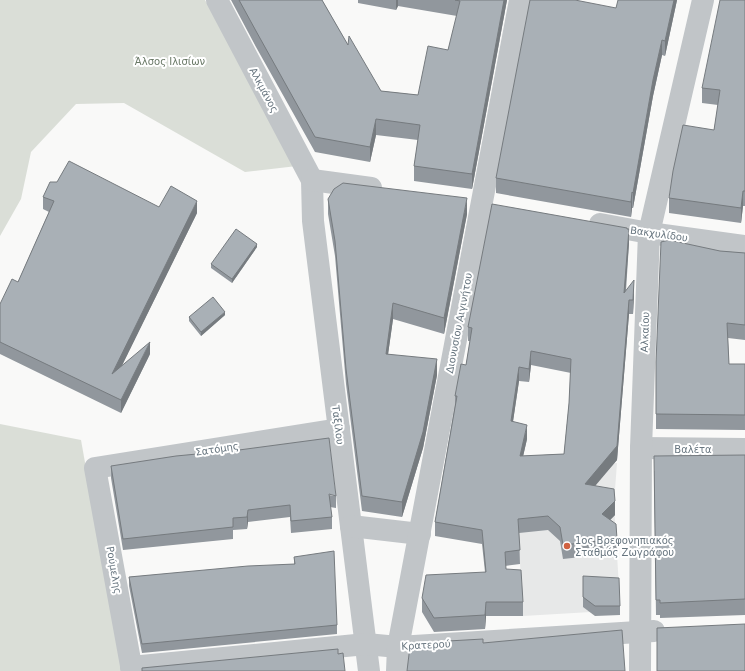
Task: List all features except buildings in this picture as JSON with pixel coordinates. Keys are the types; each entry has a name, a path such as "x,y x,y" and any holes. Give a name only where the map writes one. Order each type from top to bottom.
{"street":[{"name":"Αλκμάνος","path":"217,0 312,180"},
{"name":"Διονυσίου Αιγινήτου","path":"398,647 483,203 520,0"},
{"name":"Αλκαίου","path":"640,671 641,448 649,233 703,0"},
{"path":"312,180 389,190"},
{"name":"Ταξίλου","path":"312,180 313,221 369,671"},
{"name":"Βακχυλίδου","path":"579,221 649,233 745,246"},
{"name":"Σατόμης","path":"95,468 339,429"},
{"name":"Βαλέτα","path":"641,448 745,449"},
{"name":"Ρούμελης","path":"95,468 132,669"},
{"path":"351,526 420,534"},
{"name":"Κρατερού","path":"132,669 366,644 398,647 670,630"},
{"path":"397,671 398,647"}],"shaded area":[{"name":"1ος Βρεφονηπιακός Σταθμός Ζωγράφου","path":"617,463 614,503 619,588 591,612 523,616 520,563 516,533 580,467"}],"green space":[{"name":"Άλσος Ιλισίων","path":"0,0 205,0 297,166 245,172 124,103 76,104 31,152 21,199 0,236"},
{"path":"0,424 81,440 122,671 0,671"}],"place":[{"name":"1ος Βρεφονηπιακός Σταθμός Ζωγράφου","path":"567,546"}]}
